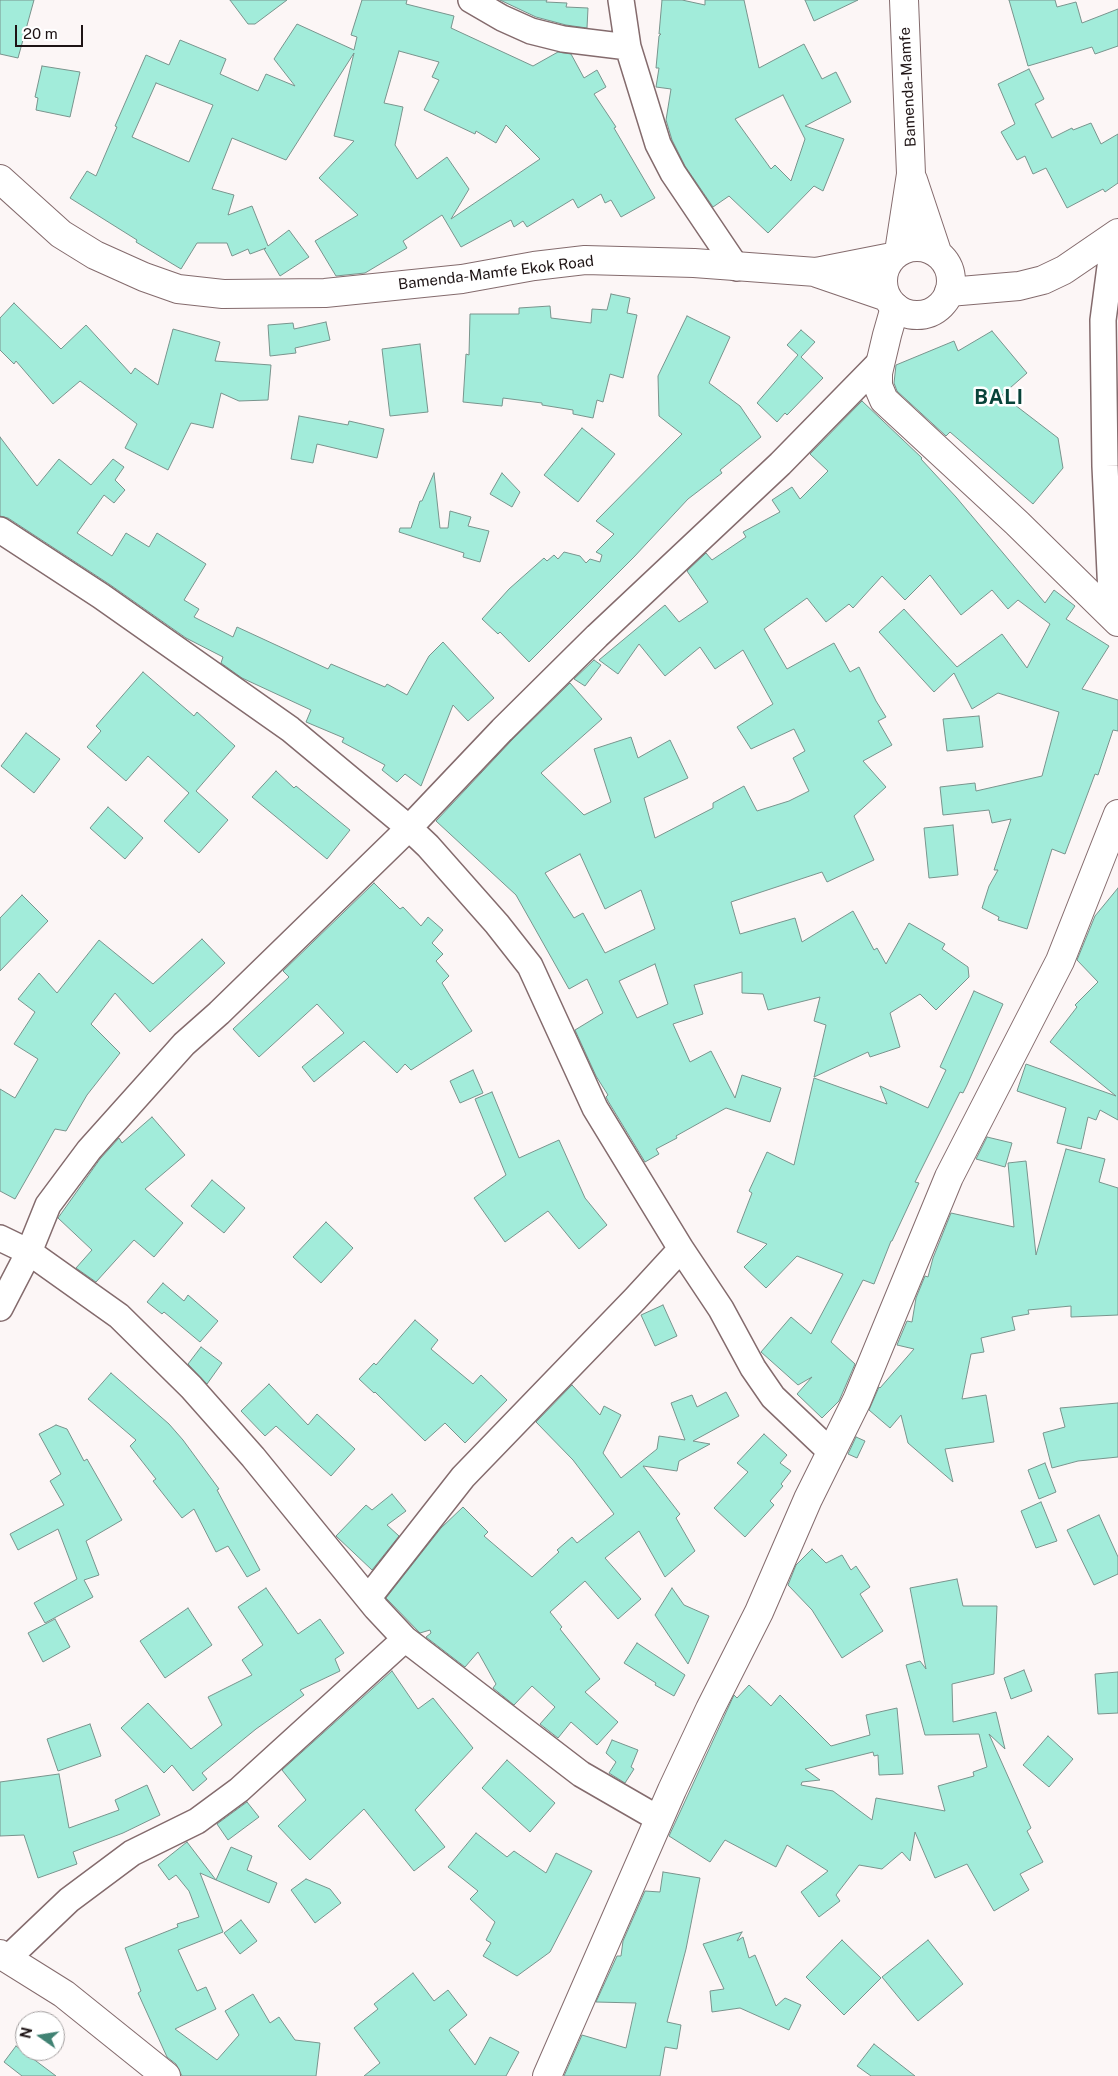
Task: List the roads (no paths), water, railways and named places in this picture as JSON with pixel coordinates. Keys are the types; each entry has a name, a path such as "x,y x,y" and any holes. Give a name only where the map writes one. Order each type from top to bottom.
{"main road":[{"name":"Bamenda-Mamfe","path":"891,302 883,284 885,270 896,254 911,174 904,0"},
{"name":"Bamenda-Mamfe","path":"911,174 936,252 946,263 951,277 949,292"},
{"name":"Bamenda-Mamfe Ekok Road","path":"0,179 61,234 95,255 178,289 223,294 325,293 462,279 534,266 585,260 694,263 736,268 816,272"},
{"path":"816,272 891,302 907,313 920,315 932,311 943,303 949,292 1019,286 1042,280 1064,270 1116,234"},
{"path":"816,272 896,254 911,247 925,247 936,252"},
{"path":"891,302 880,362 878,386 884,400 1016,523 1115,619"},
{"path":"547,2076 710,1709 759,1612 808,1499 832,1453 860,1391 948,1177 1060,961 1118,814"},
{"path":"3,1956 64,1994 166,2076"}],"street":[{"path":"471,0 502,18 531,31 564,39 628,47"},
{"path":"621,0 628,47 658,144 673,173 736,268"},
{"path":"1115,619 1105,466 1103,320 1116,234"},
{"path":"0,1308 29,1252 48,1205 68,1176 184,1044 409,828 502,730 597,636 780,464 880,362"},
{"path":"0,530 101,596 290,729 428,846 497,924 530,966 595,1108 681,1249 721,1309 753,1368 773,1397 832,1453"},
{"path":"0,1238 29,1252 119,1316 191,1387 253,1456 368,1597 405,1638 581,1774 660,1819"},
{"path":"368,1597 463,1477 681,1249"},
{"path":"3,1956 69,1900 132,1853 197,1821 239,1790 405,1638"}],"district":[{"name":"BALI","path":"999,398"}]}
